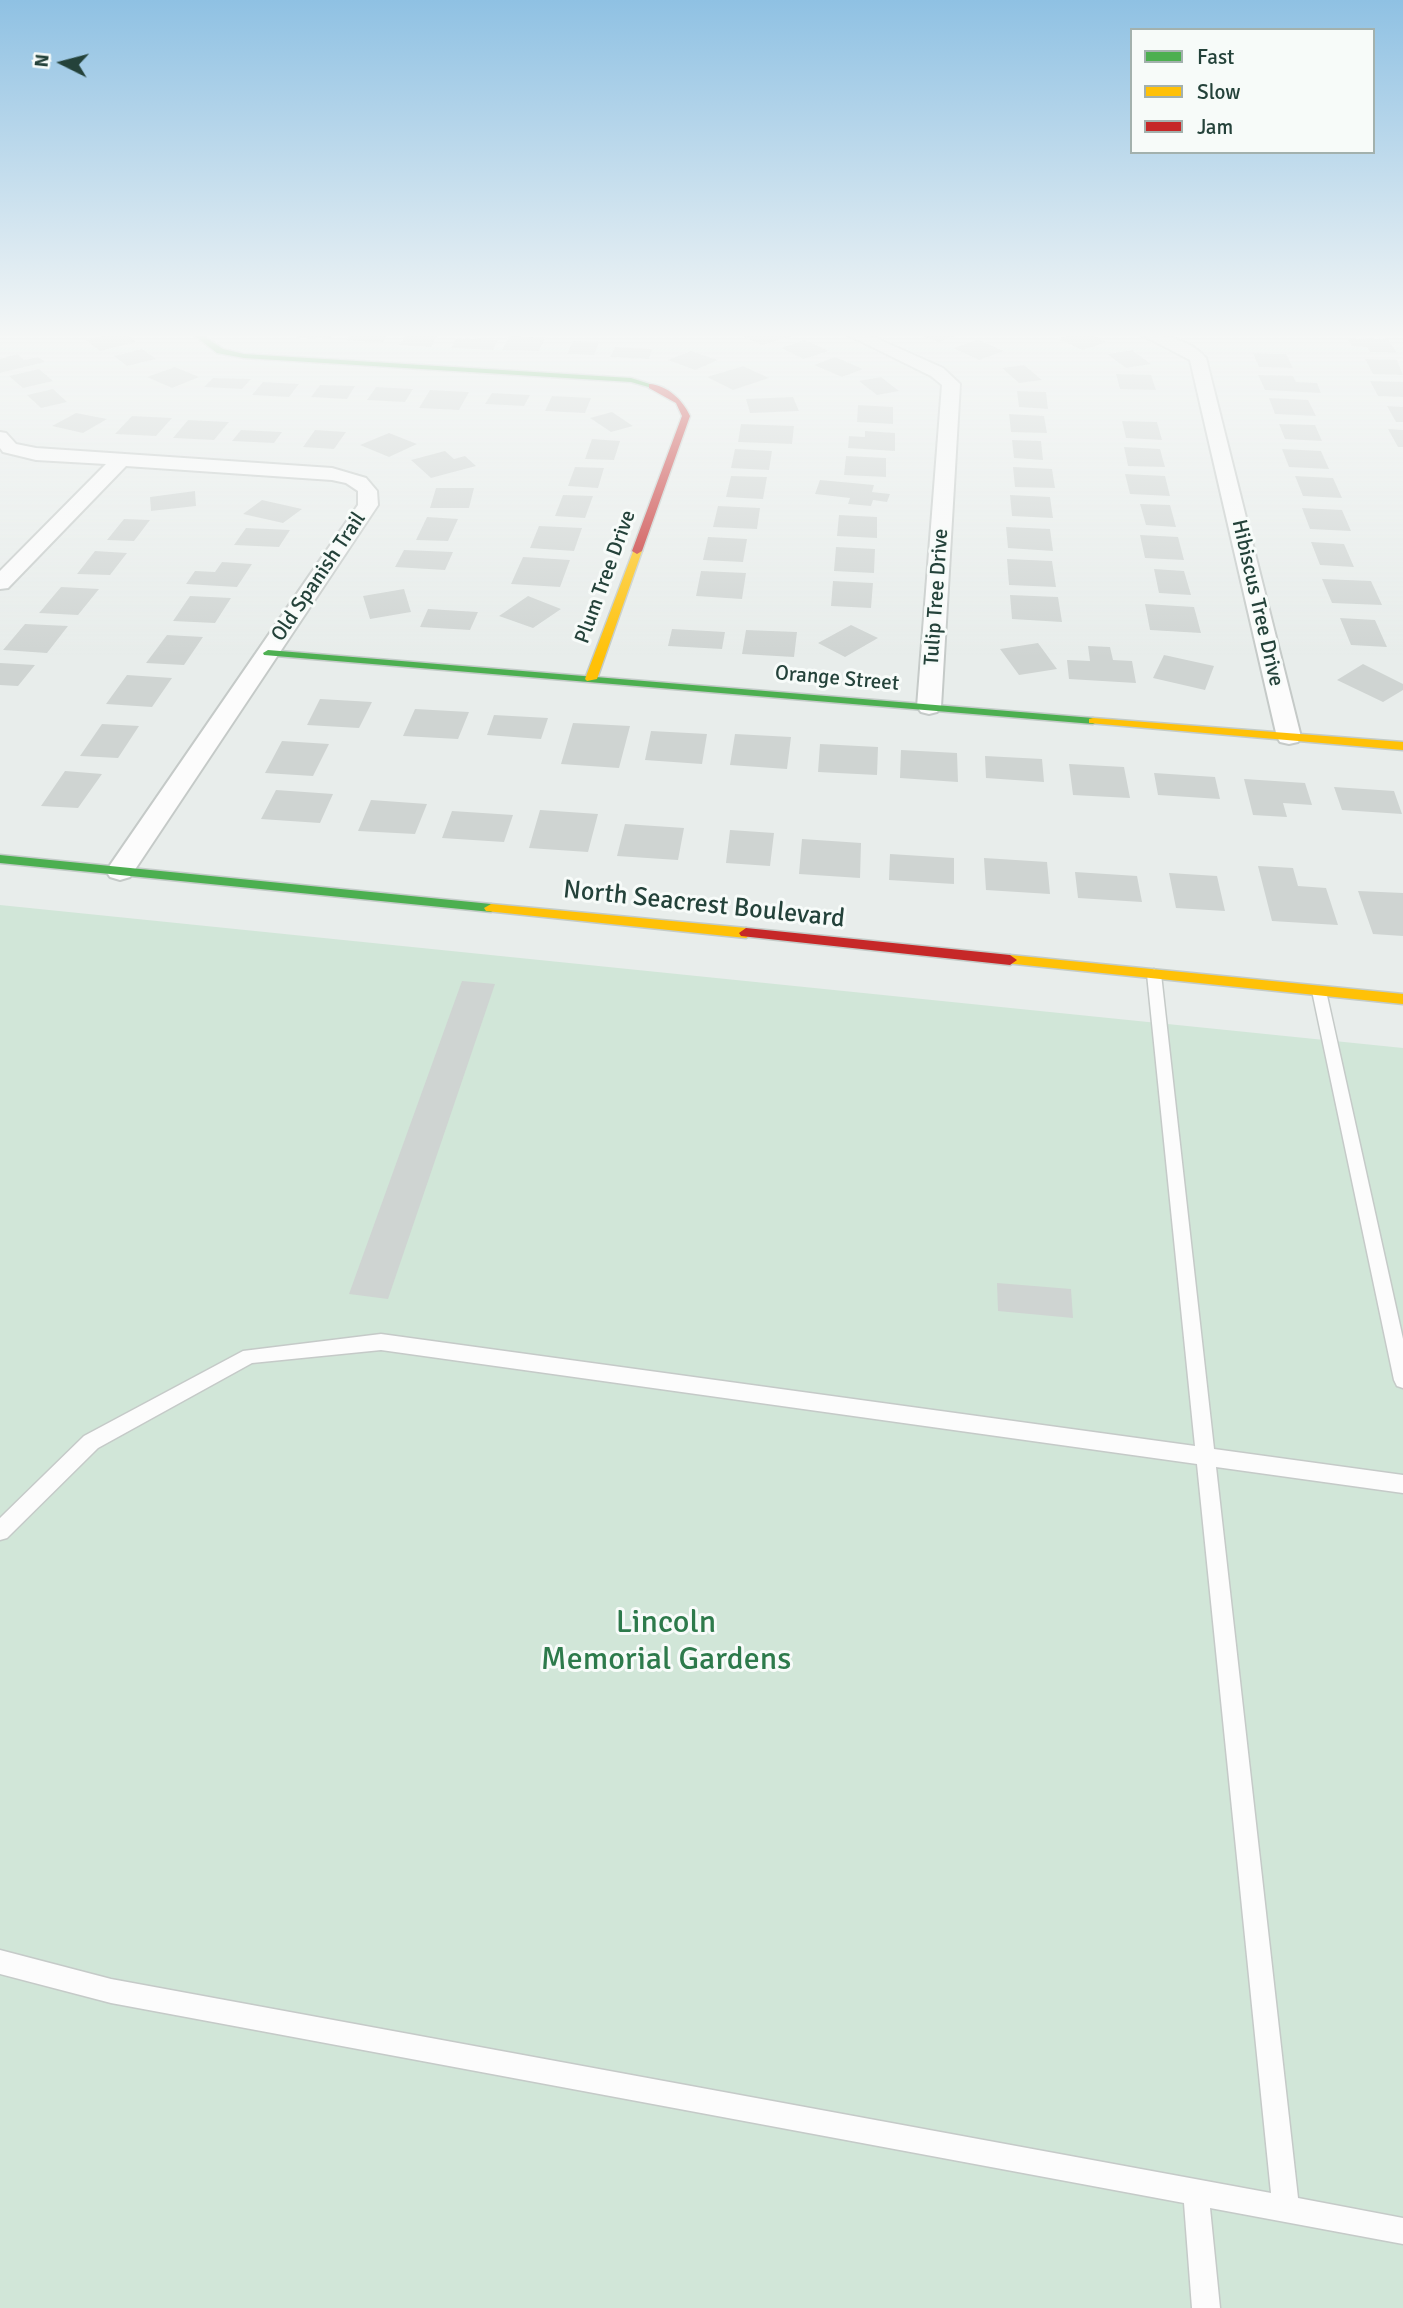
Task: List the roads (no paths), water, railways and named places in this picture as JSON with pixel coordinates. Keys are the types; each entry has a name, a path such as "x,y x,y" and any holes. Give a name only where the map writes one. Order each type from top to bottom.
{"street":[{"name":"Old Spanish Trail","path":"5,443 10,448 22,452 332,474 360,482 368,489 368,505 120,871"},
{"name":"Plum Tree Drive","path":"591,679 676,443"},
{"name":"Tulip Tree Drive","path":"929,707 947,443"},
{"name":"Hibiscus Tree Drive","path":"1218,443 1289,737"},
{"path":"0,583 121,460"},
{"name":"Orange Street","path":"268,653 1403,746"},
{"name":"North Seacrest Boulevard","path":"0,859 1403,999"}],"lane":[{"path":"1154,974 1286,2209"},
{"path":"1319,991 1396,1312 1403,1380"},
{"path":"0,1531 91,1442 249,1356 381,1342 1403,1484"},
{"path":"0,1962 111,1991 1403,2231"},
{"path":"1196,2192 1206,2308"}],"park label":[{"name":"Lincoln Memorial Gardens","path":"666,1642"}]}
